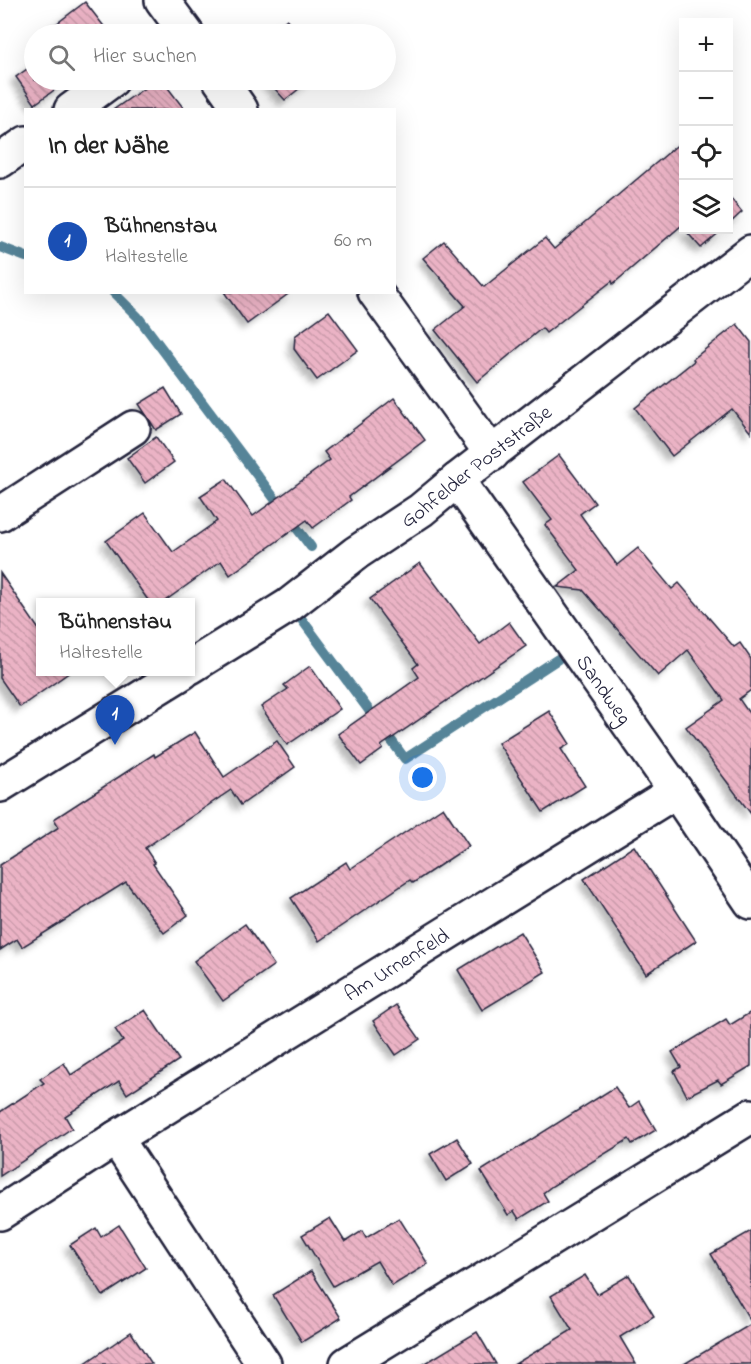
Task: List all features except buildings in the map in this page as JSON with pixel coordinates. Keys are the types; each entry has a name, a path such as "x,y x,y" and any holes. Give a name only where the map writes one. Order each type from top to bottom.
{"street":[{"path":"162,0 176,24"},
{"path":"74,108 98,90"},
{"path":"227,90 241,108"},
{"path":"0,161 24,144"},
{"name":"Gohfelder Poststraße","path":"195,664 288,606 356,553 421,510 751,252"},
{"path":"376,294 492,454"},
{"path":"0,514 133,428"},
{"name":"Sandweg","path":"457,480 676,790 751,902"},
{"path":"3,777 176,676"},
{"name":"Am Urnenfeld","path":"0,1213 116,1138 676,790"},
{"path":"347,1364 751,1116"},
{"path":"116,1138 264,1364"}],"waterway":[{"path":"0,247 24,256"},
{"path":"115,294 138,317 311,547"},
{"path":"297,613 405,759 558,659"}],"place":[{"name":"Bühnenstau","path":"115,745"}]}
